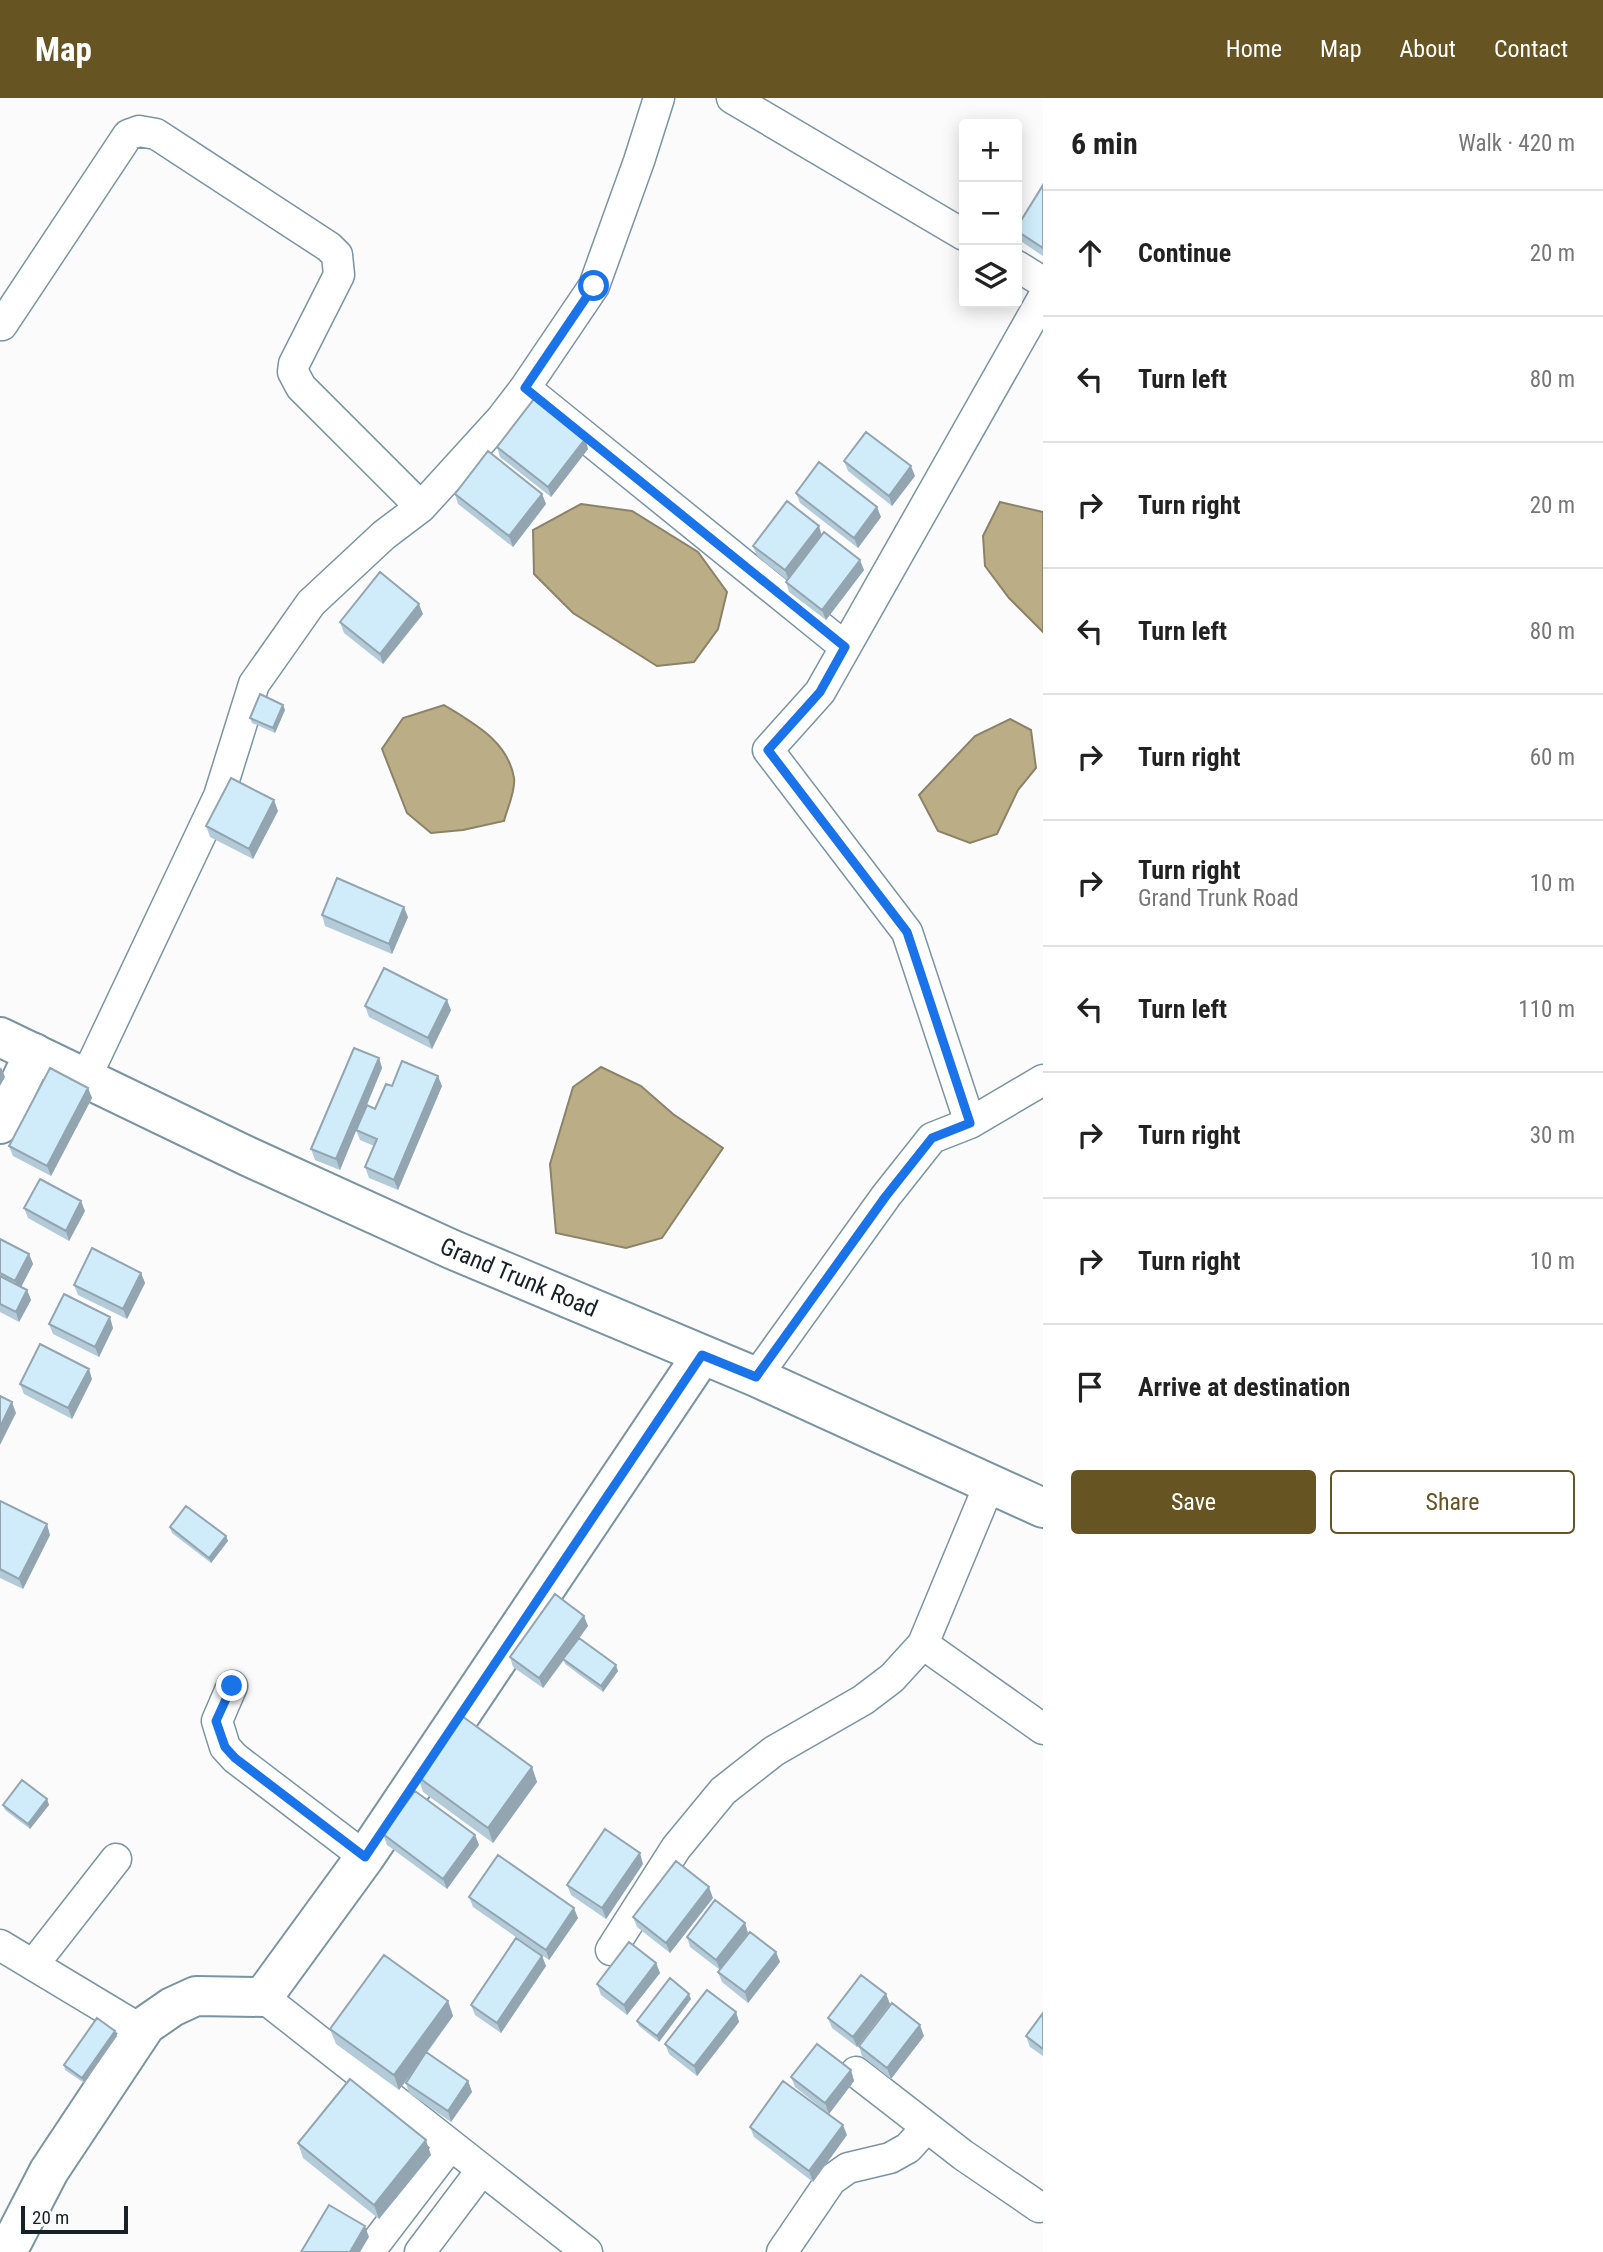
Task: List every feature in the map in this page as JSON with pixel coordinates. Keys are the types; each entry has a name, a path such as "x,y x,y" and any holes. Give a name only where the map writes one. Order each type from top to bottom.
{"street":[{"path":"86,1077 219,796 254,684 312,603 384,535 421,507 502,418 525,388 594,286 659,98"},
{"path":"732,98 959,232"},
{"path":"2,325 128,135 139,131 156,134 329,247 337,255 339,275 294,364 293,372 300,387 421,507"},
{"path":"1022,269 1043,282"},
{"path":"970,1123 907,932 768,750 820,692 1043,298"},
{"path":"525,388 845,647"},
{"path":"0,1124 17,1045"},
{"name":"Grand Trunk Road","path":"17,1045 247,1156 439,1244 756,1377 1043,1508"},
{"path":"756,1377 886,1196 932,1138 970,1123 1043,1080"},
{"path":"263,1997 365,1857 702,1355"},
{"path":"611,1950 676,1848 723,1791 774,1751 863,1700 892,1678 923,1644 990,1483"},
{"path":"923,1644 1043,1729"},
{"path":"232,1686 216,1721 225,1747 235,1758 365,1857"},
{"path":"33,1965 116,1859"},
{"path":"0,1945 142,2031"},
{"path":"8,2252 49,2171 146,2025 172,2007 197,1996 263,1997 587,2252"},
{"path":"856,2072 964,2155 1039,2207"},
{"path":"782,2252 831,2180 848,2168 890,2158 908,2148 927,2127"},
{"path":"369,2252 450,2146"},
{"path":"420,2252 481,2171"}],"shaded area":[{"path":"1000,502 1043,512 1043,632 1009,598 985,566 983,536"},
{"path":"581,504 632,511 698,552 727,592 718,629 694,662 657,666 573,613 534,574 533,530"},
{"path":"444,705 488,734 505,754 514,783 504,821 463,830 431,833 407,813 382,749 403,718"},
{"path":"1010,719 1031,730 1036,768 1018,790 997,834 970,843 938,831 919,795 975,736"},
{"path":"601,1067 641,1086 673,1114 723,1148 662,1238 626,1248 556,1233 550,1164 573,1087"}],"building":[{"path":"1043,185 1043,248 1022,234 1022,219"},
{"path":"534,399 585,439 548,487 497,447"},
{"path":"866,432 911,466 889,496 844,461"},
{"path":"488,451 542,494 509,536 455,494"},
{"path":"819,462 877,507 854,538 796,493"},
{"path":"787,501 819,526 785,570 753,546"},
{"path":"824,532 860,560 822,610 786,582"},
{"path":"380,572 419,604 380,654 340,622"},
{"path":"260,694 283,705 273,728 250,718"},
{"path":"231,778 274,800 249,849 206,826"},
{"path":"337,878 404,907 389,944 322,915"},
{"path":"384,968 447,1000 428,1038 365,1006"},
{"path":"354,1048 379,1058 336,1159 311,1149"},
{"path":"402,1061 438,1076 394,1180 365,1167 377,1139 356,1130 367,1105 375,1109 386,1084 392,1086"},
{"path":"50,1068 88,1088 47,1166 9,1146"},
{"path":"40,1179 81,1201 66,1231 24,1208"},
{"path":"0,1239 29,1254 15,1281 0,1273"},
{"path":"92,1248 141,1273 123,1309 74,1285"},
{"path":"0,1276 27,1290 16,1312 0,1304"},
{"path":"64,1294 110,1317 95,1347 49,1324"},
{"path":"40,1344 89,1369 68,1408 20,1384"},
{"path":"0,1396 12,1402 0,1427"},
{"path":"0,1501 47,1524 19,1579 0,1569"},
{"path":"186,1506 226,1536 209,1558 170,1527"},
{"path":"555,1594 584,1616 539,1678 510,1657"},
{"path":"579,1638 616,1665 601,1686 563,1659"},
{"path":"462,1716 532,1767 488,1828 418,1777"},
{"path":"22,1780 47,1799 28,1824 3,1805"},
{"path":"415,1791 475,1835 443,1879 383,1834"},
{"path":"605,1829 640,1853 602,1908 567,1885"},
{"path":"498,1855 574,1908 546,1950 469,1897"},
{"path":"676,1861 709,1887 666,1943 633,1917"},
{"path":"715,1900 745,1923 716,1960 687,1937"},
{"path":"750,1932 776,1952 745,1992 718,1972"},
{"path":"516,1938 542,1956 497,2023 471,2005"},
{"path":"629,1942 656,1963 624,2005 597,1984"},
{"path":"384,1955 448,2001 394,2075 330,2029"},
{"path":"861,1975 886,1994 853,2037 828,2018"},
{"path":"670,1978 689,1994 657,2036 637,2021"},
{"path":"707,1990 736,2012 694,2066 665,2044"},
{"path":"892,2003 920,2025 887,2068 859,2046"},
{"path":"1043,2013 1043,2049 1026,2036"},
{"path":"97,2018 115,2031 82,2078 64,2065"},
{"path":"817,2044 851,2070 825,2103 791,2077"},
{"path":"426,2052 468,2081 448,2111 406,2083"},
{"path":"350,2079 426,2140 374,2205 298,2143"},
{"path":"783,2081 843,2125 809,2171 750,2127"},
{"path":"329,2205 365,2226 350,2252 301,2252"}],"route":[{"path":"232,1686 216,1721 225,1747 235,1758 365,1857 702,1355 756,1377 886,1196 932,1138 970,1123 907,932 768,750 820,692 845,647 525,388 594,286"}]}
